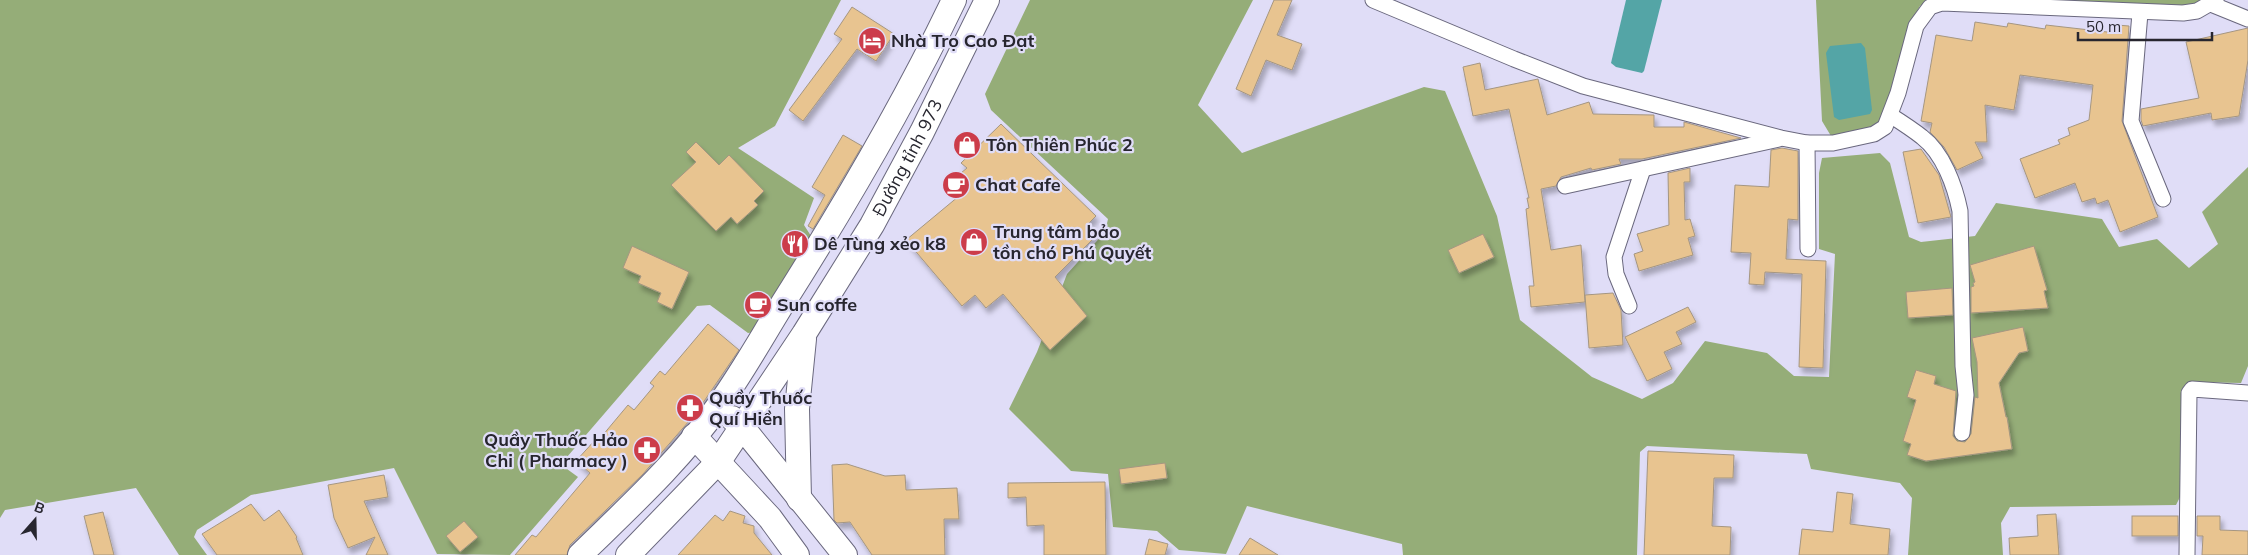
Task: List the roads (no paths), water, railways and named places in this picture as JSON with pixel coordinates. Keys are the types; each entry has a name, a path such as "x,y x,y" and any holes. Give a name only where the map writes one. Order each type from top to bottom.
{"main road":[{"name":"Đường tỉnh 973","path":"580,555 642,493 719,406 839,214 920,69 954,0"},
{"name":"Đường tỉnh 973","path":"628,555 719,461 743,428 804,334 872,226 922,132 987,0"},
{"path":"799,499 797,409 804,334"},
{"path":"719,406 743,428 846,555"},
{"path":"694,436 770,518 797,555"}],"street":[{"path":"1373,0 1584,86 1781,138 1807,143 1833,143 1874,134 1885,127 1898,93 1916,26 1930,7 1942,3 2140,12 2190,12 2214,2 2248,19"},
{"path":"2140,12 2131,121 2163,199"},
{"path":"1890,115 1924,138 1940,158 1957,195 1960,211 1963,357 1966,395 1962,433"},
{"path":"1564,186 1781,138"},
{"path":"1807,143 1808,249"},
{"path":"1629,306 1616,274 1614,257 1643,169"},
{"path":"2187,555 2189,393 2192,389 2248,393"}],"place":[{"name":"Nhà Trọ Cao Đạt","path":"872,41"},
{"name":"Tôn Thiên Phúc 2","path":"967,145"},
{"name":"Chat Cafe","path":"956,185"},
{"name":"Trung tâm bảo tồn chó Phú Quyết","path":"974,242"},
{"name":"Dê Tùng xẻo k8","path":"795,244"},
{"name":"Sun coffe","path":"758,305"},
{"name":"Quầy Thuốc Quí Hiền","path":"690,408"},
{"name":"Quầy Thuốc Hảo Chi ( Pharmacy )","path":"647,450"}]}
